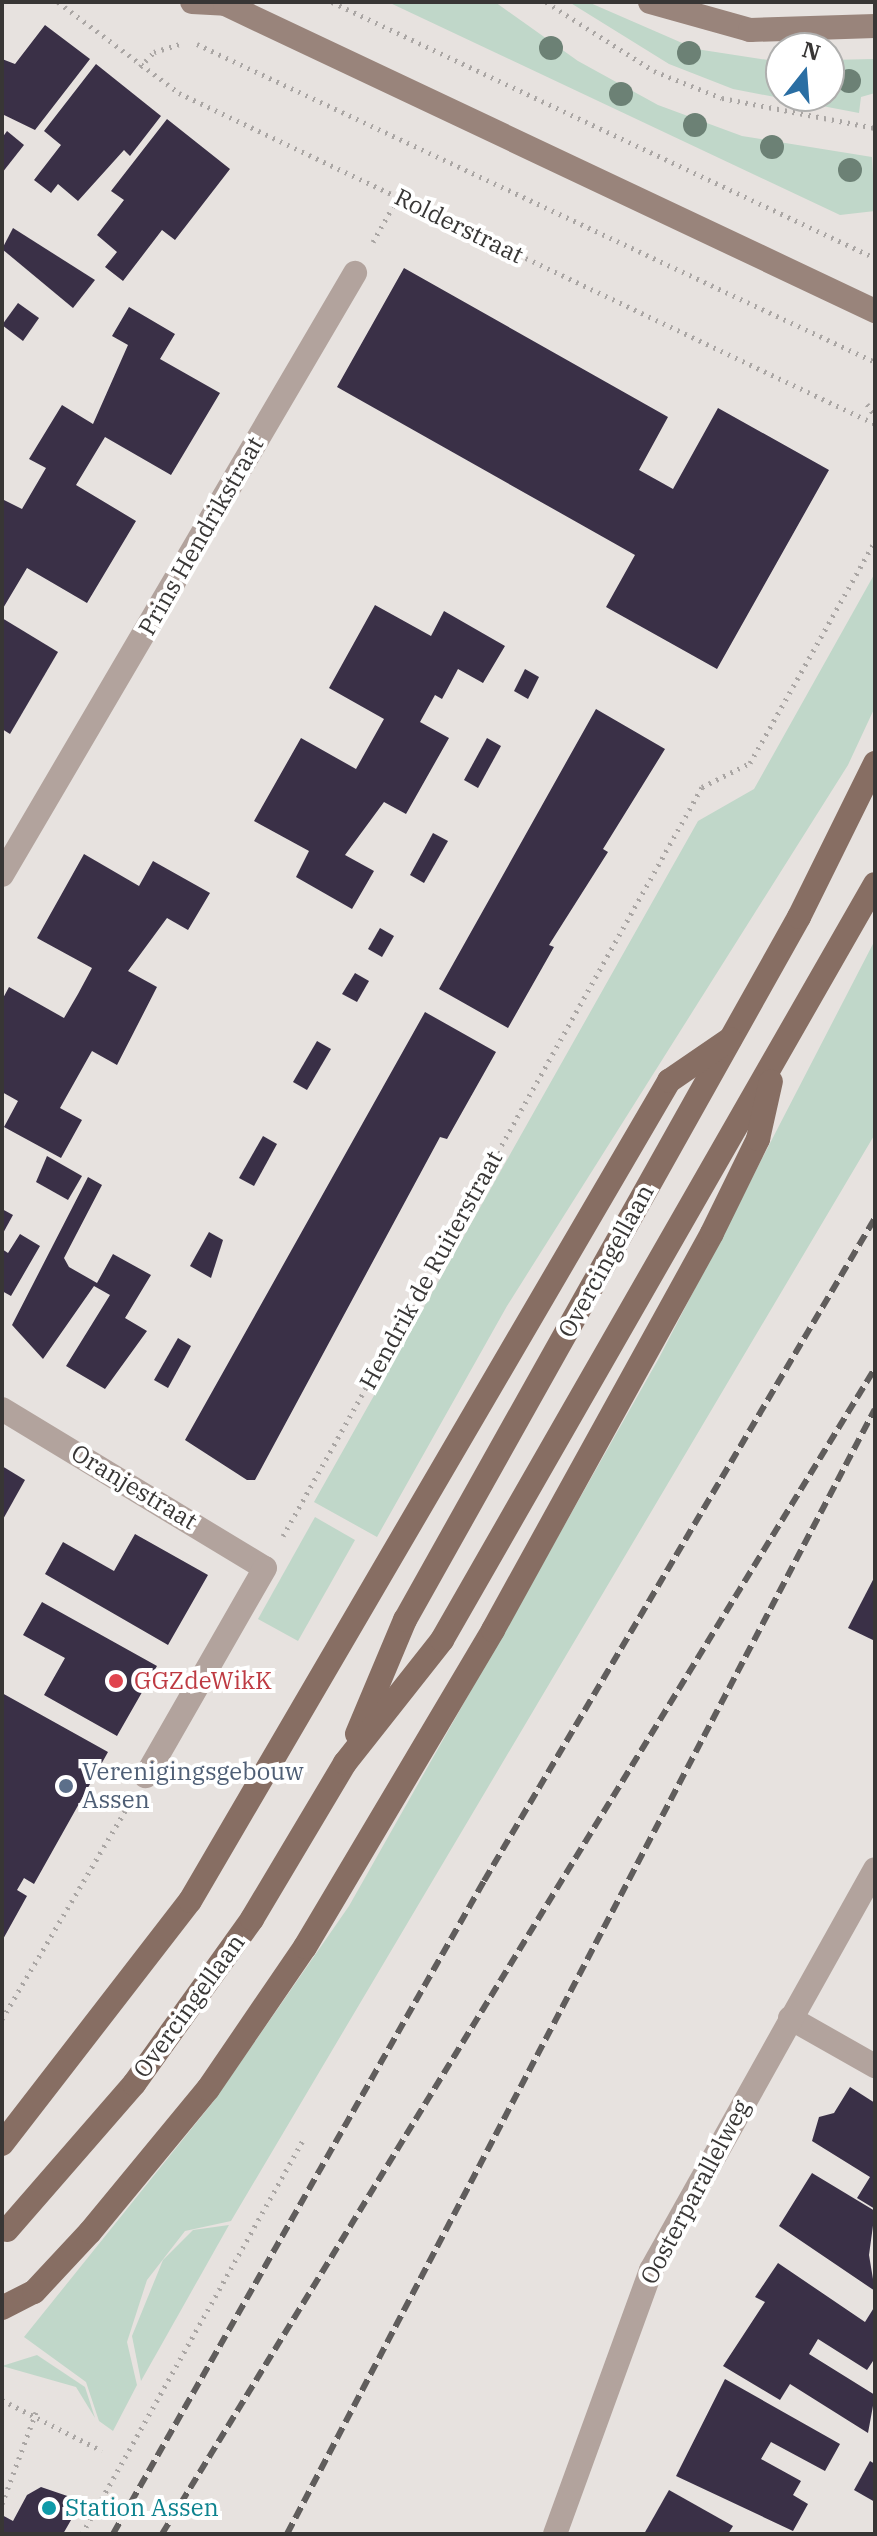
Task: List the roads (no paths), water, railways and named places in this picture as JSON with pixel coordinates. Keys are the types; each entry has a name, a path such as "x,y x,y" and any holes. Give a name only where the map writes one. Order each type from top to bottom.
{"main road":[{"path":"192,2 224,3 875,311"},
{"path":"650,2 750,30 875,26"},
{"name":"Overcingellaan","path":"345,1763 405,1620 730,1039 875,763"},
{"name":"Overcingellaan","path":"7,2230 192,2005 345,1763 442,1640 737,1120 773,1071 875,884"},
{"path":"2,2144 190,1901 669,1081 730,1039"},
{"path":"2,2308 34,2292 90,2232 208,2089 305,1947 478,1656 705,1246 758,1139 773,1071"}],"street":[{"name":"Prins Hendrikstraat","path":"2,875 355,273"},
{"name":"Oranjestraat","path":"2,1409 265,1568 146,1776"},
{"name":"Oosterparallelweg","path":"555,2534 651,2270 875,1869"},
{"path":"790,2018 875,2066"}],"railway":[{"path":"113,2534 484,1881 875,1218"},
{"path":"162,2534 875,1368"},
{"path":"287,2534 875,1409"}],"place":[{"name":"GGZdeWikK","path":"116,1681"},
{"name":"Verenigingsgebouw Assen","path":"66,1786"},
{"name":"Station Assen","path":"49,2508"}]}
